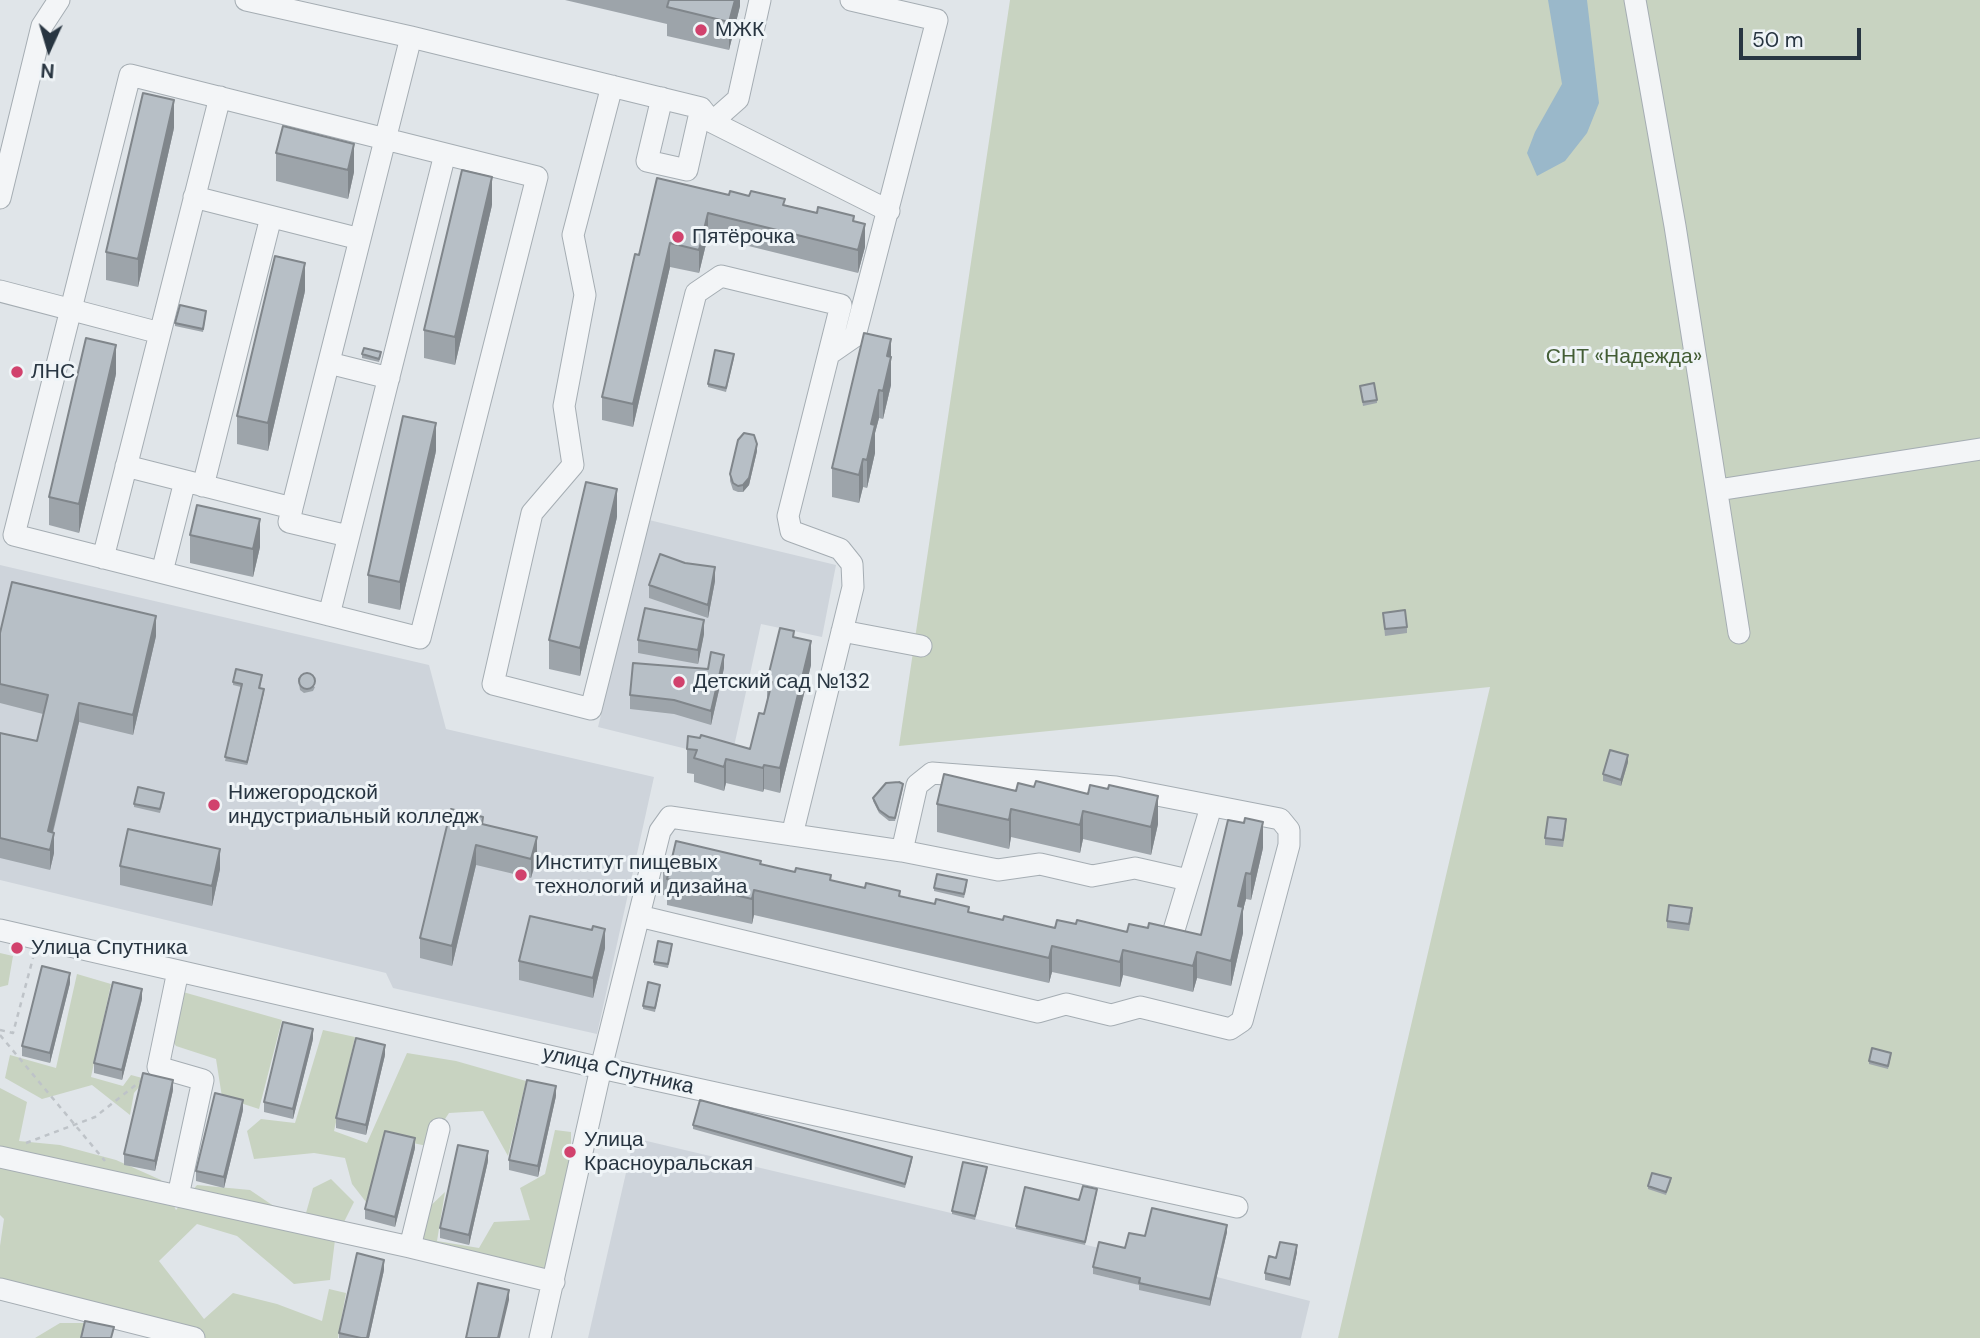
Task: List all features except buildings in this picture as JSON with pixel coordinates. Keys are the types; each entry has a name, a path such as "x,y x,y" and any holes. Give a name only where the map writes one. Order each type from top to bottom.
{"street":[{"path":"0,198 42,26 59,0"},
{"path":"246,0 662,98 706,115 889,211"},
{"path":"662,98 647,160 687,170 706,115 738,99 760,0"},
{"path":"828,354 855,336 937,20 931,8 851,0"},
{"path":"1635,0 1740,633"},
{"path":"348,536 289,522 411,37"},
{"path":"130,75 385,139 537,177 420,638 14,535 130,75"},
{"path":"612,86 573,235 585,295 564,407 573,464 532,513 493,684 591,709 696,293 721,276 841,305 788,516 791,531 840,549 852,564 853,587 792,835"},
{"path":"103,558 220,97"},
{"path":"329,615 445,154"},
{"path":"194,197 360,239"},
{"path":"162,572 194,484 271,217"},
{"path":"0,291 160,333"},
{"path":"329,363 389,378"},
{"path":"1718,490 1980,449"},
{"path":"126,467 292,508"},
{"path":"842,631 921,646"},
{"path":"639,916 1038,1012 1066,1004 1111,1015 1140,1007 1230,1029 1242,1021 1289,845 1289,830 1280,819 1116,787 932,773 917,785 902,851"},
{"path":"1174,930 1211,807"},
{"path":"540,1338 601,1068 660,831 670,817 902,851 998,870 1040,864 1092,876 1135,868 1188,880"},
{"name":"улица Спутника","path":"0,930 601,1068 1237,1208"},
{"path":"178,971 158,1067 202,1080 178,1196"},
{"path":"410,1247 439,1129"},
{"path":"0,1157 410,1247 554,1282"},
{"path":"0,1289 194,1338"}],"path":[{"path":"0,1030 13,1033 34,952"},
{"path":"0,1035 125,1185"},
{"path":"25,1143 94,1117 158,1067"}],"shaded area":[{"name":"Детский сад №132","path":"649,520 836,565 822,637 761,624 731,760 598,727"},
{"name":"Нижегородской индустриальный колледж","path":"0,565 429,665 446,729 654,777 597,1034 393,988 386,973 0,880"},
{"path":"634,1138 1099,1248 1093,1274 1140,1285 1217,1277 1310,1301 1301,1338 588,1338"}],"green space":[{"name":"СНТ «Надежда»","path":"1010,0 1980,0 1980,1338 1338,1338 1490,687 899,746"},
{"path":"0,953 13,956 8,985 0,987"},
{"path":"77,974 111,984 91,1077 123,1086 131,1075 146,1079 134,1093 130,1115 92,1085 42,1099 5,1078 10,1055 56,1068"},
{"path":"183,992 282,1020 259,1109 222,1097 216,1059 176,1046 165,1030"},
{"path":"323,1030 355,1037 334,1131 367,1143 407,1053 456,1061 526,1081 508,1156 483,1111 449,1113 427,1146 385,1137 366,1202 352,1184 345,1158 314,1153 254,1159 247,1131 261,1119 295,1123"},
{"path":"0,1088 27,1102 19,1141 60,1145 116,1160 161,1180 176,1210 197,1185 250,1190 284,1213 306,1213 313,1188 331,1179 354,1202 335,1240 330,1280 294,1284 237,1236 197,1224 159,1261 204,1319 233,1293 277,1304 322,1321 329,1289 346,1293 338,1338 158,1338 0,1300 0,1246 4,1219 0,1215"},
{"path":"555,1130 571,1132 571,1189 548,1272 420,1245 424,1212 445,1192 437,1241 479,1248 494,1222 530,1220 520,1188 545,1174"},
{"path":"60,1323 85,1323 81,1338 35,1338"}],"water":[{"path":"1548,0 1587,0 1599,103 1587,133 1565,161 1537,176 1527,153 1535,132 1562,84"}],"place":[{"name":"МЖК","path":"701,30"},
{"name":"Пятёрочка","path":"678,237"},
{"name":"ЛНС","path":"17,372"},
{"name":"Детский сад №132","path":"679,682"},
{"name":"Нижегородской индустриальный колледж","path":"214,805"},
{"name":"Институт пищевых технологий и дизайна","path":"521,875"},
{"name":"Улица Спутника","path":"17,948"},
{"name":"Улица Красноуральская","path":"570,1152"}]}
